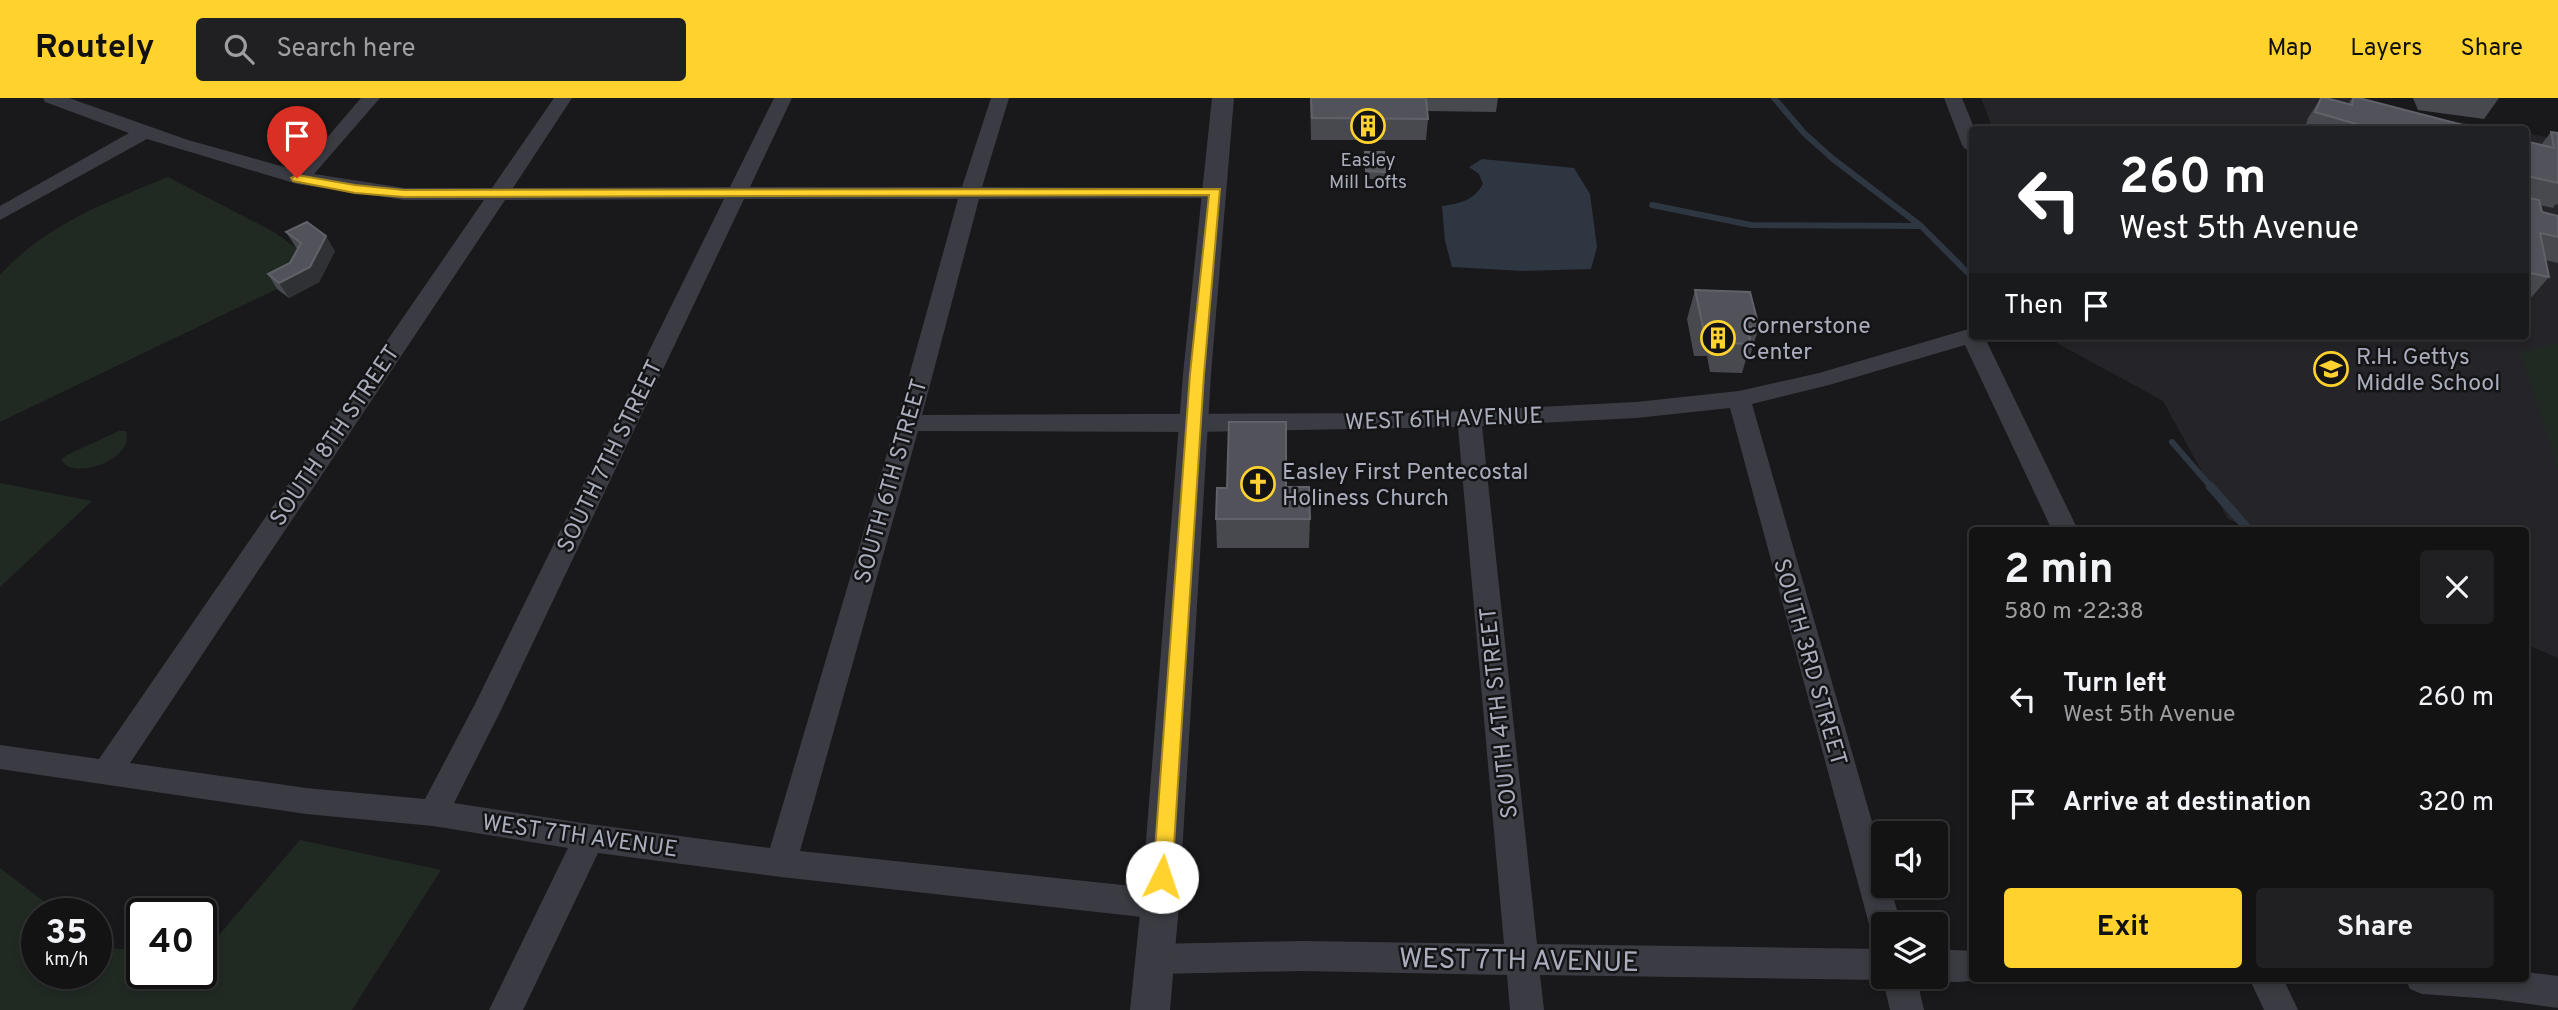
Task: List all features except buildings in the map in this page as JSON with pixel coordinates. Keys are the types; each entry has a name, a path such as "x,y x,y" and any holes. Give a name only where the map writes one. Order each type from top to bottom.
{"street":[{"path":"52,98 144,133 297,178 355,189 404,194 1216,192"},
{"path":"297,178 314,165 371,98"},
{"name":"SOUTH 8TH STREET","path":"107,772 563,98"},
{"name":"SOUTH 7TH STREET","path":"433,813 486,712 783,98"},
{"name":"SOUTH 6TH STREET","path":"781,863 908,423 970,193 1000,98"},
{"path":"1150,1010 1194,424 1223,98"},
{"path":"1953,98 1969,138"},
{"path":"0,214 144,133"},
{"name":"WEST 6TH AVENUE","path":"908,423 1194,424 1423,421 1624,411 1739,399 1821,380 1969,336"},
{"path":"1974,340 2031,453 2064,527"},
{"name":"SOUTH 3RD STREET","path":"1739,399 1882,912"},
{"name":"SOUTH 4TH STREET","path":"1469,417 1527,1010"},
{"name":"WEST 7TH AVENUE","path":"0,757 306,801 433,813 589,838 781,863 1160,904"},
{"path":"506,1010 589,838"},
{"name":"WEST 7TH AVENUE","path":"1155,959 1301,956 1871,965"},
{"path":"1948,965 1969,966"},
{"path":"2268,982 2281,1010"},
{"path":"2479,982 2558,992"},
{"path":"1902,989 1907,1010"}],"shaded area":[{"path":"1981,98 2366,98 2372,108 2484,126 1992,126"},
{"name":"R.H. Gettys Middle School","path":"2529,134 2558,139 2558,658 2529,646 2529,527 2247,527 2228,519 2163,401 2051,340 2529,340"},
{"path":"168,177 274,232 310,258 300,278 0,422 0,275 18,257 57,229 100,206"},
{"path":"2558,343 2558,469 2520,352"},
{"path":"119,431 126,431 127,440 117,455 108,461 88,468 78,468 69,467 61,460 67,455"},
{"path":"0,483 92,501 0,587"},
{"path":"300,840 441,870 352,1010 0,1010 0,868 39,898 21,898 21,989 112,989 112,948 126,949 126,989 217,989 217,937"}],"water":[{"path":"1482,159 1574,168 1590,194 1597,247 1591,269 1524,271 1452,267 1445,241 1442,206 1466,200 1479,190 1483,184 1479,174 1469,167"}],"waterway":[{"path":"1774,98 1804,133 1833,159 1921,226"},
{"path":"1652,205 1751,225 1921,226"},
{"path":"1921,226 1968,273"},
{"path":"2172,442 2212,488"},
{"path":"2210,486 2246,527"}],"place":[{"name":"Easley Mill Lofts","path":"1368,126"},
{"name":"Cornerstone Center","path":"1718,338"},
{"name":"R.H. Gettys Middle School","path":"2331,369"},
{"name":"Easley First Pentecostal Holiness Church","path":"1258,484"}],"route":[{"path":"297,178 355,189 404,194 1216,192 1197,374 1162,877"}]}
